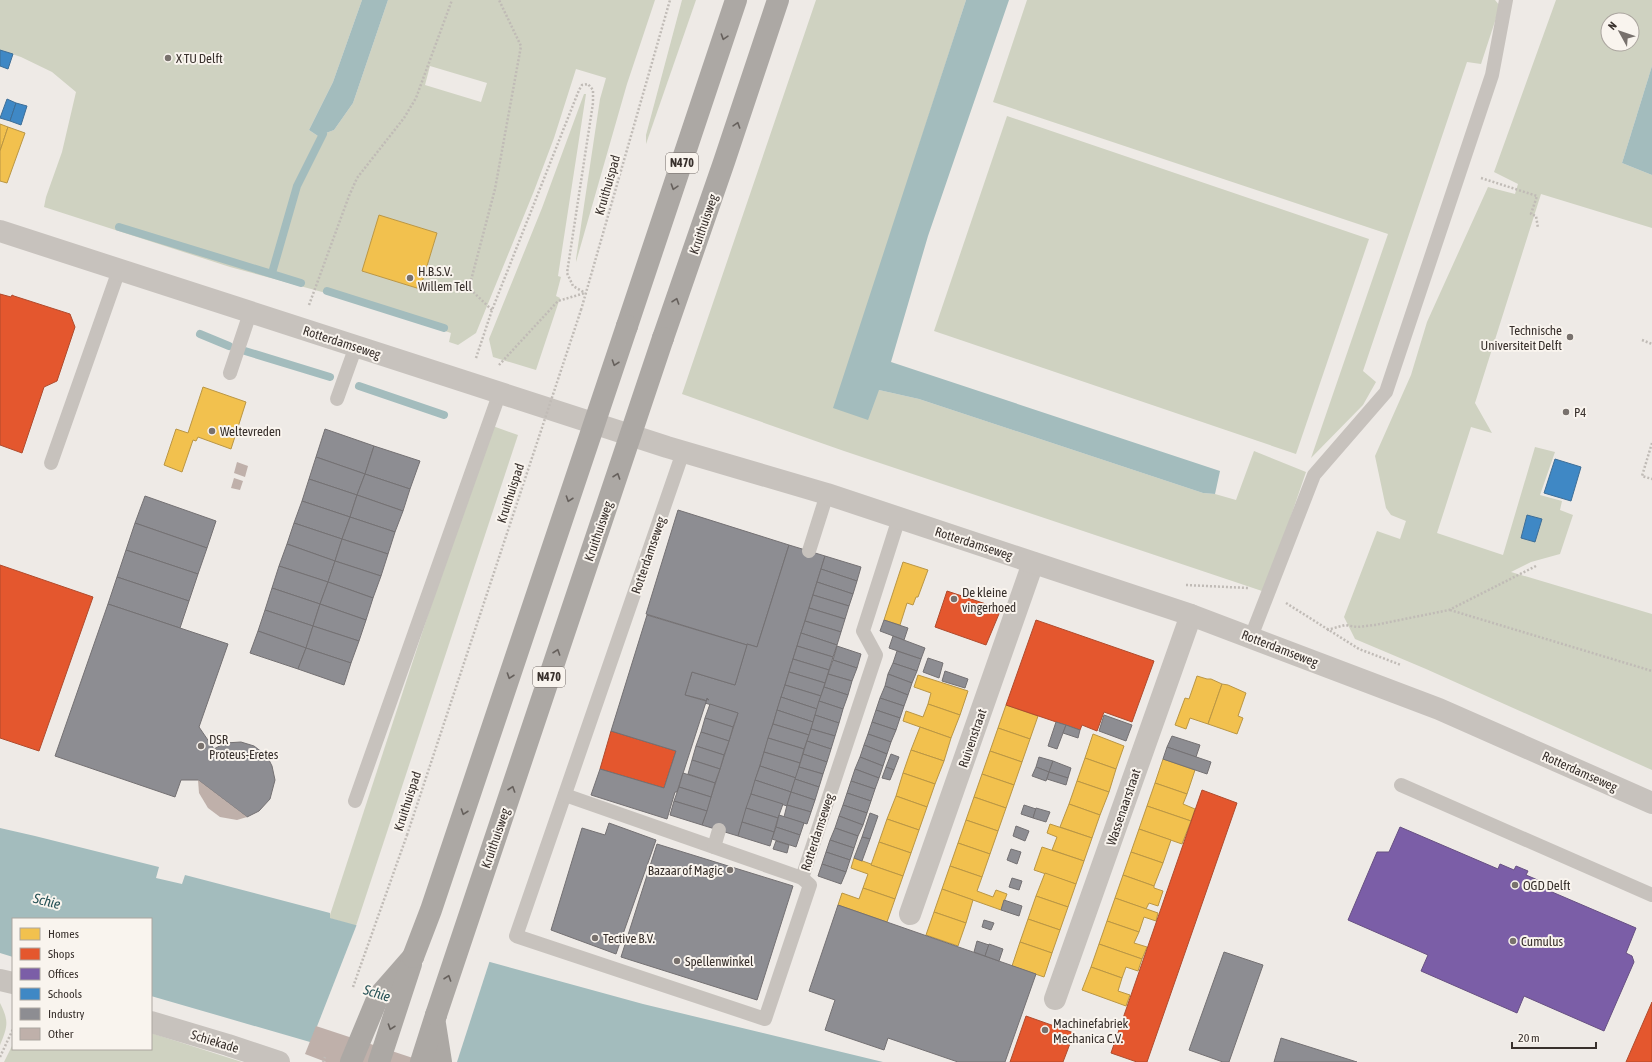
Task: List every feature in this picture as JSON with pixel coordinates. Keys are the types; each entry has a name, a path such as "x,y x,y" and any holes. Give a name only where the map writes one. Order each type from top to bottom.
{"highway":[{"name":"N470","path":"379,1062 413,957 434,903 628,326 736,0"},
{"name":"Kruithuisweg","path":"420,1062 778,0"},
{"name":"N470","path":"351,1062 378,997 413,957"},
{"name":"N470","path":"434,1019 441,1062"}],"street":[{"name":"Rotterdamseweg","path":"0,231 684,452 827,494 1190,615 1250,636 1439,708 1652,803"},
{"name":"Ruivenstraat","path":"910,914 1033,563"},
{"name":"Wassenaarstraat","path":"1055,999 1190,615"},
{"path":"0,980 12,983"},
{"name":"Schiekade","path":"152,1022 228,1044 279,1062"}],"lane":[{"path":"1250,636 1314,475 1386,392 1492,75 1506,0"},
{"path":"51,462 119,270"},
{"path":"230,373 250,313"},
{"path":"337,399 356,346"},
{"path":"355,801 500,392"},
{"name":"Rotterdamseweg","path":"565,795 802,878 810,885 765,1018 516,936 684,452"},
{"path":"809,551 827,494"},
{"name":"Rotterdamseweg","path":"802,878 876,655 863,632 899,518"},
{"path":"1401,785 1652,895"},
{"path":"714,847 719,830"}],"path":[{"path":"309,306 357,178 404,118 416,98 452,0"},
{"path":"492,310 469,288 495,188 521,46 500,0"},
{"name":"Kruithuispad","path":"352,988 407,835 581,310 670,0"},
{"path":"476,358 492,310 579,90 582,85 588,84 593,90 593,103 567,273 573,286 585,293"},
{"path":"1460,171 1537,196 1531,214 1536,216 1538,228"},
{"path":"497,368 558,301 585,293"},
{"path":"1642,340 1652,344"},
{"path":"1652,443 1642,476 1652,479"},
{"path":"1327,630 1345,625 1357,627 1375,625 1449,610 1536,566"},
{"path":"1449,610 1652,671"},
{"path":"0,1057 12,1030"}],"green space":[{"path":"0,0 362,0 333,82 309,130 318,136 334,130 353,103 388,0 655,0 627,84 576,262 600,99 606,78 576,69 554,138 534,191 476,333 458,345 449,342 451,333 359,302 230,267 44,207 46,197 62,152 76,92 52,72 21,57 0,50","holes":["430,66 487,83 481,102 425,85","379,215 437,233 420,289 362,271"]},
{"path":"682,0 696,0 646,144 646,135"},
{"path":"816,0 966,0 917,152 879,390 919,399 1203,493 1215,494 1236,500 1254,451 1306,472 1265,592 844,451 682,394"},
{"path":"1027,0 1495,0 1500,6 1481,64 1467,62 1363,371 1376,382 1363,405 1311,458 1388,234 993,102"},
{"path":"1556,0 1652,0 1652,66 1622,163 1652,175 1652,228 1541,194 1475,403 1492,433 1471,427 1437,533 1503,555 1535,447 1555,452 1540,495 1562,501 1560,510 1573,515 1560,554 1531,562 1511,572 1652,614 1652,770 1426,669 1355,639 1344,617 1377,531 1400,539 1406,521 1391,515 1386,508 1375,456 1411,375 1427,322 1488,187 1515,194 1518,184 1494,172"},
{"path":"584,94 586,94 558,276 561,277 556,296 560,298 536,370 493,357 489,339 542,208"},
{"path":"1007,116 1369,239 1296,454 934,331"},
{"path":"490,425 518,435 356,926 329,918"},
{"path":"0,1003 5,1014 6,1028 0,1045"},
{"path":"152,1033 242,1062 4,1062 12,1046 12,1050 152,1050"}],"water":[{"path":"362,0 388,0 353,103 334,130 318,136 309,130 333,82"},
{"path":"966,0 1009,0 928,236 891,362 1220,471 1215,494 1203,493 919,399 879,390 868,420 833,408"},
{"path":"1652,66 1652,175 1622,163"},
{"name":"Schie","path":"0,828 159,867 156,878 182,884 185,875 330,913 330,918 643,1004 883,1062 426,1062 310,1042 152,996 152,918 12,918 12,957 0,953"}],"pier":[{"path":"357,924 490,960 457,1062 420,1062 316,1029"}],"building: Homes":[{"path":"0,124 8,127 0,151"},
{"path":"8,127 25,133 7,183 0,181 0,151"},
{"path":"379,215 437,233 420,289 362,271"},
{"name":"Weltevreden","path":"203,387 246,402 231,449 198,437 196,441 193,440 182,472 164,465 176,429 188,433"},
{"path":"903,562 928,570 918,597 916,597 913,605 907,603 900,625 884,620"},
{"path":"918,675 968,691 960,715 928,704 931,693 914,687"},
{"path":"1197,676 1211,679 1222,684 1208,724 1190,718 1186,729 1175,725 1185,698 1189,699"},
{"path":"1222,684 1246,693 1238,716 1243,718 1237,734 1208,724"},
{"path":"928,704 960,715 951,738 903,721 906,711 923,717"},
{"path":"1006,705 1038,716 1030,739 998,728"},
{"path":"920,727 951,738 944,761 911,750"},
{"path":"998,728 1030,739 1022,762 990,751"},
{"path":"1093,734 1124,746 1116,769 1085,758"},
{"path":"911,750 944,761 935,784 903,773"},
{"path":"990,751 1022,762 1014,785 982,774"},
{"path":"1085,758 1116,769 1109,792 1077,781"},
{"path":"1163,759 1195,770 1187,794 1155,783"},
{"path":"903,773 935,784 927,807 896,796"},
{"path":"982,774 1014,785 1006,808 974,797"},
{"path":"1077,781 1109,792 1100,815 1069,804"},
{"path":"1155,783 1187,794 1183,804 1195,809 1191,821 1147,806"},
{"path":"896,796 927,807 919,830 887,819"},
{"path":"974,797 1006,808 998,831 966,820"},
{"path":"1069,804 1100,815 1092,838 1060,827"},
{"path":"1147,806 1191,821 1182,844 1139,829"},
{"path":"887,819 919,830 911,853 879,842"},
{"path":"966,820 998,831 990,854 958,843"},
{"path":"1050,824 1092,838 1084,861 1052,850 1057,837 1047,833"},
{"path":"1139,829 1171,840 1163,863 1131,852"},
{"path":"879,842 911,853 903,876 871,865"},
{"path":"958,843 990,854 982,877 950,866"},
{"path":"1042,847 1084,861 1076,884 1034,870"},
{"path":"1131,852 1163,863 1154,886 1123,875"},
{"path":"854,858 903,876 895,899 863,888 868,874 851,868"},
{"path":"950,866 982,877 977,891 993,897 996,890 1007,894 1001,910 942,889"},
{"path":"1045,873 1076,884 1068,907 1036,896"},
{"path":"1123,875 1154,886 1154,888 1163,891 1158,906 1149,903 1146,909 1115,898"},
{"path":"863,888 895,899 887,922 838,905 842,893 859,899"},
{"path":"942,889 973,900 966,923 934,912"},
{"path":"1036,896 1068,907 1060,930 1028,919"},
{"path":"1115,898 1158,913 1156,921 1144,917 1139,932 1107,921"},
{"path":"934,912 966,923 958,946 926,935"},
{"path":"1028,919 1060,930 1052,953 1020,942"},
{"path":"1107,921 1139,932 1134,943 1147,947 1142,959 1099,944"},
{"path":"1020,942 1052,953 1044,977 1012,966"},
{"path":"1099,944 1142,959 1138,971 1126,967 1122,978 1091,967"},
{"path":"1091,967 1122,978 1118,991 1130,995 1126,1006 1082,990"}],"building: Shops":[{"path":"0,294 11,297 12,295 70,314 75,327 57,381 44,387 22,453 0,445"},
{"path":"0,565 93,597 39,751 0,738"},
{"path":"947,591 1001,609 986,645 935,627"},
{"path":"1036,620 1154,661 1132,722 1104,712 1097,731 1082,725 1080,730 1006,705"},
{"path":"611,731 676,751 664,788 600,769"},
{"path":"1202,790 1237,803 1147,1062 1137,1062 1111,1053"},
{"path":"1652,1002 1652,1062 1626,1062"},
{"path":"1026,1016 1074,1033 1063,1062 1010,1062"}],"building: Offices":[{"name":"Cumulus","path":"1400,827 1498,869 1500,864 1514,870 1516,866 1528,871 1526,875 1540,881 1538,886 1636,928 1626,953 1632,956 1634,962 1604,1031 1524,996 1517,1013 1421,971 1428,955 1348,920 1377,852 1389,852"}],"building: Schools":[{"path":"0,50 13,54 8,69 0,66"},
{"path":"7,99 16,103 10,121 0,118"},
{"path":"16,103 27,106 21,125 10,121"},
{"path":"1555,459 1581,467 1571,501 1544,493"},
{"path":"1527,515 1542,519 1535,542 1521,538"}],"building: Industry":[{"path":"325,429 374,446 365,474 316,457"},
{"path":"374,446 420,461 410,489 365,474"},
{"path":"316,457 365,474 357,495 309,479"},
{"path":"365,474 410,489 403,511 357,495"},
{"path":"309,479 357,495 350,517 302,501"},
{"path":"357,495 403,511 395,532 350,517"},
{"path":"145,496 216,521 207,548 135,523"},
{"path":"302,501 350,517 342,539 294,523"},
{"path":"678,510 789,545 757,647 646,614"},
{"path":"350,517 395,532 388,554 342,539"},
{"path":"135,523 207,548 198,574 126,550"},
{"path":"294,523 342,539 335,561 287,544"},
{"path":"342,539 388,554 381,576 335,561"},
{"path":"287,544 335,561 328,582 279,566"},
{"path":"789,545 825,556 738,836 702,825 738,713 705,703 705,700 685,695 692,672 735,685 747,644 757,647"},
{"path":"126,550 198,574 189,601 117,577"},
{"path":"825,556 861,567 857,581 821,569"},
{"path":"335,561 381,576 373,598 328,582"},
{"path":"279,566 328,582 320,604 272,588"},
{"path":"821,569 857,581 853,594 817,582"},
{"path":"117,577 189,601 180,628 108,604"},
{"path":"328,582 373,598 366,620 320,604"},
{"path":"817,582 853,594 849,606 813,595"},
{"path":"272,588 320,604 313,626 265,610"},
{"path":"813,595 849,606 845,619 809,608"},
{"path":"108,604 228,644 199,727 214,749 225,743 241,742 254,746 267,756 272,766 275,780 270,799 259,811 247,817 198,780 181,780 175,797 55,756"},
{"path":"320,604 366,620 359,641 313,626"},
{"path":"809,608 845,619 841,632 805,621"},
{"path":"265,610 313,626 306,648 258,631"},
{"path":"647,615 747,645 735,685 692,672 685,695 706,701 707,698 709,700 707,699 667,819 591,795 600,769 664,788 676,751 611,731"},
{"path":"884,620 908,628 904,640 880,631"},
{"path":"805,621 841,632 837,645 801,633"},
{"path":"313,626 359,641 351,663 306,648"},
{"path":"258,631 306,648 298,669 250,653"},
{"path":"801,633 837,645 833,657 797,646"},
{"path":"893,636 925,648 921,659 889,648"},
{"path":"797,646 833,657 829,670 793,659"},
{"path":"837,646 861,654 857,668 833,660"},
{"path":"306,648 351,663 344,685 298,669"},
{"path":"897,651 921,659 917,671 893,663"},
{"path":"928,658 943,663 939,678 923,672"},
{"path":"793,659 829,670 825,683 789,672"},
{"path":"833,660 857,668 852,681 828,674"},
{"path":"893,663 917,671 912,683 888,674"},
{"path":"945,671 968,679 965,688 942,681"},
{"path":"789,672 825,683 821,696 785,685"},
{"path":"828,674 852,681 848,695 824,687"},
{"path":"888,674 912,683 908,695 885,686"},
{"path":"785,685 821,696 817,709 781,697"},
{"path":"885,686 908,695 904,706 880,698"},
{"path":"824,687 848,695 843,709 819,701"},
{"path":"781,697 817,709 813,722 777,710"},
{"path":"880,698 904,706 900,718 876,710"},
{"path":"819,701 843,709 839,723 815,715"},
{"path":"710,704 738,713 733,727 705,718"},
{"path":"777,710 813,722 809,735 773,724"},
{"path":"876,710 900,718 896,730 872,722"},
{"path":"815,715 839,723 835,736 811,729"},
{"path":"1104,715 1132,725 1126,741 1099,731"},
{"path":"705,718 733,727 729,741 701,732"},
{"path":"872,722 896,730 891,742 868,734"},
{"path":"1056,722 1066,725 1057,749 1048,746"},
{"path":"773,724 809,735 804,749 768,738"},
{"path":"1066,725 1080,730 1078,738 1063,733"},
{"path":"811,729 835,736 831,749 807,741"},
{"path":"701,732 729,741 724,755 696,746"},
{"path":"868,734 891,742 887,754 864,745"},
{"path":"1172,736 1200,745 1196,757 1167,747"},
{"path":"768,738 804,749 800,763 764,752"},
{"path":"807,741 831,749 827,762 803,754"},
{"path":"864,745 887,754 883,766 860,757"},
{"path":"696,746 724,755 720,769 692,760"},
{"path":"1167,747 1211,762 1207,774 1163,759"},
{"path":"764,752 800,763 796,778 760,766"},
{"path":"803,754 827,762 823,774 799,767"},
{"path":"891,754 899,757 894,770 886,767"},
{"path":"860,757 883,766 879,778 855,769"},
{"path":"1039,757 1053,761 1049,772 1036,767"},
{"path":"692,760 720,769 715,783 688,774"},
{"path":"1053,761 1071,768 1068,778 1049,772"},
{"path":"760,766 796,778 791,792 755,780"},
{"path":"799,767 823,774 819,787 795,779"},
{"path":"886,767 894,770 890,780 882,778"},
{"path":"1036,767 1049,772 1046,781 1032,776"},
{"path":"855,769 879,778 875,789 851,781"},
{"path":"1049,772 1068,778 1066,785 1047,779"},
{"path":"683,773 715,783 711,797 679,787"},
{"path":"795,779 819,787 815,800 791,792"},
{"path":"755,780 791,792 787,806 751,794"},
{"path":"851,781 875,789 871,801 847,793"},
{"path":"679,787 711,797 707,811 674,801"},
{"path":"791,792 815,800 811,812 787,805"},
{"path":"847,793 871,801 867,813 843,805"},
{"path":"751,794 783,804 778,818 746,808"},
{"path":"674,801 707,811 702,825 670,815"},
{"path":"787,805 811,812 807,824 784,817"},
{"path":"843,805 867,813 863,825 839,816"},
{"path":"1024,805 1036,809 1033,818 1021,814"},
{"path":"746,808 778,818 774,832 742,822"},
{"path":"1036,808 1050,812 1046,822 1033,818"},
{"path":"870,813 878,816 870,839 862,837"},
{"path":"779,815 804,823 800,835 776,827"},
{"path":"839,816 863,825 858,836 835,828"},
{"path":"742,822 774,832 770,846 738,836"},
{"path":"609,823 656,840 616,954 551,930 582,828 605,835"},
{"path":"1016,826 1029,831 1025,841 1013,836"},
{"path":"776,827 800,835 796,847 772,839"},
{"path":"835,828 858,836 854,848 830,840"},
{"path":"862,837 870,839 862,861 854,858"},
{"path":"830,840 854,848 850,860 826,852"},
{"path":"776,841 789,845 787,853 773,849"},
{"path":"657,844 793,886 757,1000 621,957"},
{"path":"1011,849 1021,852 1017,864 1007,860"},
{"path":"826,852 850,860 846,872 822,864"},
{"path":"822,864 846,872 841,884 818,876"},
{"path":"1012,878 1022,881 1019,890 1009,887"},
{"path":"1004,900 1022,906 1019,916 1001,910"},
{"path":"838,905 1036,974 1005,1062 958,1062 888,1038 884,1050 825,1030 835,1000 809,991"},
{"path":"984,920 994,923 991,930 982,927"},
{"path":"977,941 989,945 985,956 974,952"},
{"path":"989,944 1003,949 999,961 985,956"},
{"path":"1224,952 1263,965 1229,1062 1223,1062 1189,1050"},
{"path":"1281,1038 1357,1062 1274,1062"}],"building: Other":[{"path":"237,462 248,466 245,477 234,473"},
{"path":"234,478 243,481 240,490 231,488"},
{"path":"198,780 247,817 237,820 220,817 208,808 199,793"},
{"path":"316,1026 425,1062 326,1062 305,1054"}],"waterway":[{"path":"272,273 297,186 323,134"},
{"path":"119,227 301,283"},
{"path":"327,291 444,328"},
{"path":"200,334 229,346"},
{"path":"245,351 330,377"},
{"path":"359,386 444,415"}],"place":[{"name":"X TU Delft","path":"168,58"},
{"name":"H.B.S.V. Willem Tell","path":"410,278"},
{"name":"Technische Universiteit Delft","path":"1570,337"},
{"name":"P4","path":"1566,412"},
{"name":"Weltevreden","path":"212,431"},
{"name":"De kleine vingerhoed","path":"954,599"},
{"name":"DSR Proteus-Eretes","path":"201,746"},
{"name":"Bazaar of Magic","path":"730,870"},
{"name":"OGD Delft","path":"1515,885"},
{"name":"Tective B.V.","path":"595,938"},
{"name":"Cumulus","path":"1513,941"},
{"name":"Spellenwinkel","path":"677,961"},
{"name":"Machinefabriek Mechanica C.V.","path":"1045,1030"}]}
